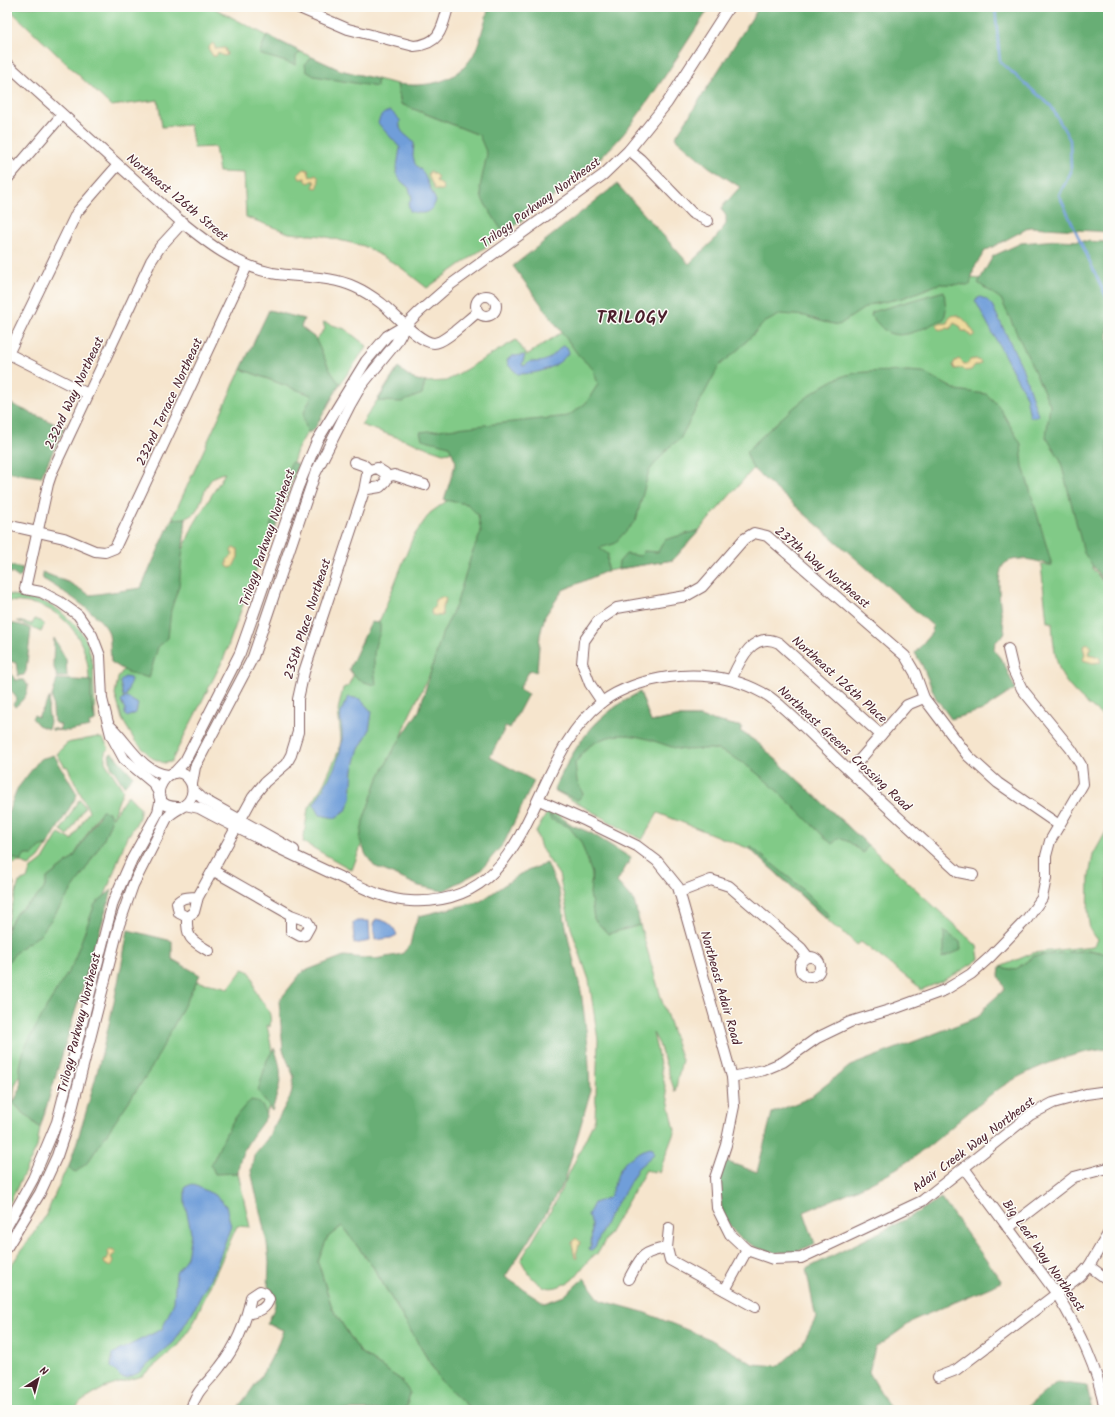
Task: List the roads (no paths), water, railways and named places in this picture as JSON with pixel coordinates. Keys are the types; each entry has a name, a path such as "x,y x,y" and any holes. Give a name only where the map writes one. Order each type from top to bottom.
{"street":[{"path":"297,7 348,29 414,46 426,45 434,40 442,31 448,7"},
{"name":"Trilogy Parkway Northeast","path":"171,774 185,761 240,653 298,487 317,441 366,361 387,336 406,325 450,285 603,175 628,150 667,103 729,7"},
{"name":"Northeast 126th Street","path":"7,64 62,115 204,240 247,266 272,273 333,280 354,286 380,303 422,339 432,343 437,342 478,312"},
{"path":"7,178 11,165 62,115"},
{"path":"628,150 640,159 692,213 708,221"},
{"path":"88,394 8,354 74,218 118,165"},
{"name":"232nd Way Northeast","path":"109,725 102,699 100,656 92,635 78,615 60,602 41,592 25,589 48,484 88,394 152,261 160,247 183,222"},
{"name":"232nd Terrace Northeast","path":"38,532 64,538 95,551 105,552 115,548 247,266"},
{"name":"Trilogy Parkway Northeast","path":"192,787 195,767 253,657 315,474 361,386 396,343 406,325"},
{"path":"354,462 365,466 369,470 377,468 385,473 386,481 380,487 368,489 364,492"},
{"name":"235th Place Northeast","path":"187,917 194,912 198,897 261,787 286,764 291,755 298,732 300,686 364,492 366,476 369,470"},
{"path":"386,476 394,475 425,485"},
{"path":"7,525 38,532"},
{"name":"237th Way Northeast","path":"602,702 590,684 582,663 584,641 598,620 617,608 686,596 693,593 702,587 744,539 754,533 767,536 905,656 915,673 924,698 968,756 998,783 1059,825"},
{"name":"Northeast 126th Place","path":"731,680 742,657 753,644 759,640 772,639 779,643 881,735"},
{"path":"732,1077 764,1070 783,1062 817,1038 850,1022 896,1008 945,990 971,974 1027,919 1042,898 1046,878 1046,856 1050,841 1084,784 1082,765 1071,749 1022,689 1013,670 1008,649"},
{"name":"Northeast Greens Crossing Road","path":"182,806 199,808 237,828 379,895 409,901 448,897 481,883 506,859 514,848 539,800 562,751 574,733 602,702 636,685 661,678 699,675 731,680 764,693 795,718 958,872 973,875"},
{"path":"850,771 907,705 924,698"},
{"path":"109,725 150,769 161,774 184,776 192,787 192,796 182,806 168,805 153,783 124,759 111,735 109,725"},
{"path":"160,795 161,782 171,774"},
{"name":"Northeast Greens Crossing Road","path":"192,787 203,799 242,819 337,876"},
{"name":"Trilogy Parkway Northeast","path":"7,1226 33,1179 57,1122 113,902 132,859 158,812 160,795"},
{"name":"Northeast Adair Road","path":"539,800 586,820 637,846 657,861 680,892 732,1077 734,1106 726,1145 715,1178 717,1208 730,1234 747,1250"},
{"name":"Trilogy Parkway Northeast","path":"7,1247 40,1194 57,1156 70,1117 118,925 133,885 167,818 182,806"},
{"path":"214,871 291,915"},
{"path":"680,892 711,880 729,886 801,948 808,957"},
{"path":"198,897 186,897 178,903 179,913 187,917 187,932 192,941 209,951"},
{"name":"Adair Creek Way Northeast","path":"747,1250 773,1259 801,1258 922,1201 1036,1112 1054,1103 1086,1094 1108,1090"},
{"name":"Big Leaf Way Northeast","path":"964,1168 1057,1294 1087,1348 1099,1382 1105,1410"},
{"path":"1008,1228 1074,1177 1108,1168"},
{"path":"669,1228 667,1248 670,1260 755,1307"},
{"path":"938,1377 956,1370 1057,1294 1090,1266 1108,1234"},
{"path":"629,1279 642,1256 651,1251 667,1248"},
{"path":"724,1290 747,1250"},
{"path":"1090,1266 1108,1280"},
{"path":"191,1410 193,1401 204,1384 220,1368 235,1344 248,1314"}],"water":[{"path":"391,111 400,120 400,128 402,131 414,143 413,156 415,164 423,172 436,201 432,209 429,211 418,213 410,211 408,203 412,198 409,188 401,181 396,173 400,148 378,123 382,115"},
{"path":"980,297 986,299 992,305 1022,367 1038,415 1036,417 1030,417 1026,396 975,300"},
{"path":"562,346 567,347 569,352 559,362 547,369 533,373 518,374 508,365 507,360 512,356 525,355 522,365 524,366 531,361 545,361"},
{"path":"124,677 130,678 131,680 126,696 123,696 120,682"},
{"path":"127,697 138,704 136,713 127,717 121,702 122,699"},
{"path":"349,697 360,699 372,712 369,731 358,751 353,770 351,798 346,811 335,818 320,815 314,804 335,766 341,750 341,715 344,704"},
{"path":"376,919 389,924 394,928 397,935 391,938 375,940 373,924"},
{"path":"357,921 369,921 370,941 354,944 353,923"},
{"path":"650,1147 653,1148 654,1154 638,1168 609,1216 595,1247 590,1251 592,1224 588,1215 594,1203 610,1197 622,1166 632,1157"},
{"path":"192,1184 217,1196 226,1206 231,1226 216,1267 193,1311 174,1342 138,1373 127,1378 122,1378 111,1367 112,1354 162,1329 174,1302 176,1273 187,1257 191,1232 185,1204 185,1187"}],"waterway":[{"path":"995,7 1000,62 1051,106 1070,140 1071,172 1059,195 1108,301"}],"district":[{"name":"TRILOGY","path":"632,318"}]}
